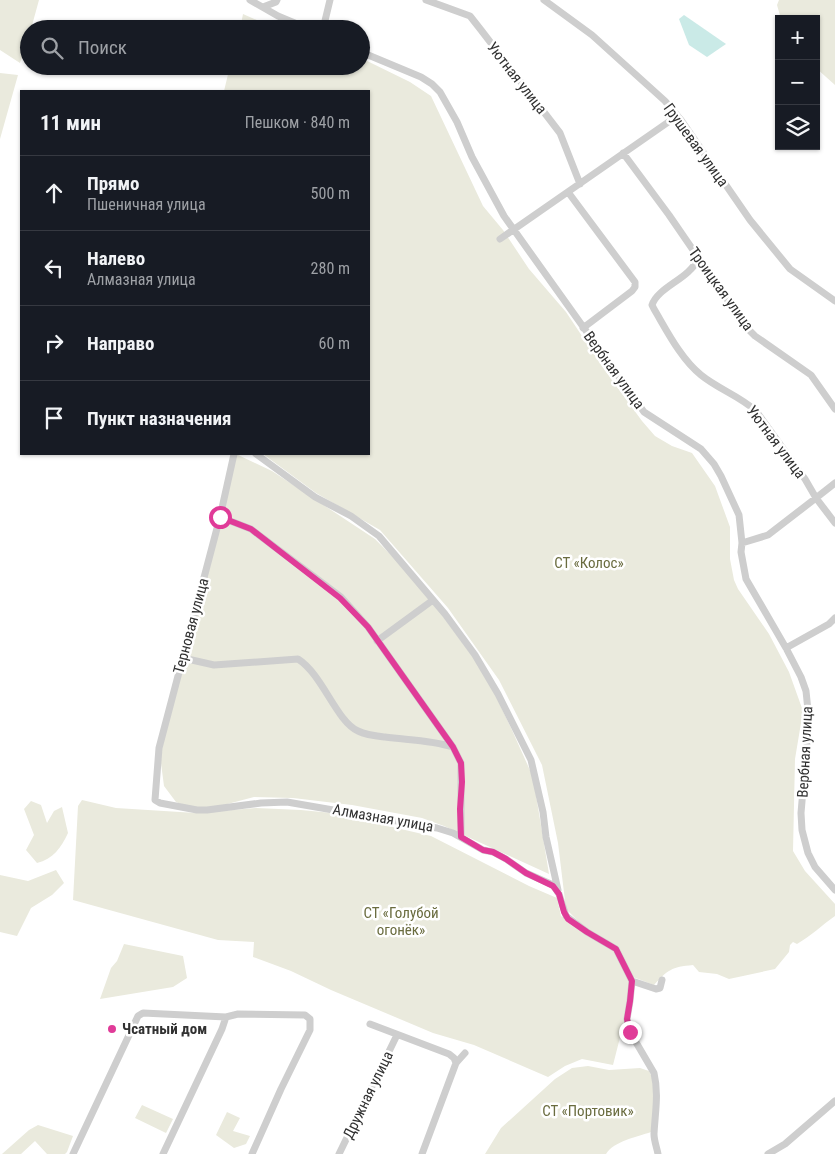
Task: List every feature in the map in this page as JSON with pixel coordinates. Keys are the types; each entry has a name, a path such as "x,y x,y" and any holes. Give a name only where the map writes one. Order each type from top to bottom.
{"street":[{"path":"250,0 288,20"},
{"path":"263,7 278,0"},
{"path":"326,20 330,0"},
{"name":"Уютная улица","path":"426,0 470,16 560,133 580,184"},
{"name":"Грушевая улица","path":"544,0 592,34 665,102 677,116 750,220 790,269 835,301"},
{"name":"Вербная улица","path":"370,56 421,77 440,92 504,216 644,412 701,449 714,464 739,515 741,552 746,579 801,677 809,706 801,813 804,842 815,867 835,890"},
{"path":"500,239 677,116"},
{"name":"Троицкая улица","path":"623,153 669,215 746,327 811,375 835,409"},
{"path":"568,192 635,282 636,287 583,328"},
{"name":"Уютная улица","path":"698,259 692,270 656,297 652,305 684,356 699,374 749,404 756,411 835,523"},
{"name":"Терновая улица","path":"157,802 159,748 220,517 234,455"},
{"path":"257,455 315,496 373,531 433,600 482,664 527,751 537,783 546,837 558,891 566,916 587,932 616,949 632,981 627,1019 630,1032 654,1073 657,1097 654,1136 658,1154"},
{"path":"742,543 768,535 835,483"},
{"path":"220,517 251,529 340,598 368,627 453,747 461,763 461,837"},
{"path":"377,641 433,600"},
{"path":"786,648 829,624 835,618"},
{"path":"183,658 214,665 298,658 307,665 344,719 357,731 389,738 438,742 453,747"},
{"name":"Алмазная улица","path":"157,802 207,810 261,802 287,802 444,829 483,850 493,852 506,859 526,873 547,882 558,891"},
{"path":"632,981 656,989 660,988 662,980"},
{"path":"73,1154 138,1016 143,1013 226,1017 238,1014 305,1015 310,1019 310,1030 252,1154"},
{"path":"163,1154 226,1017"},
{"path":"370,1024 449,1054 456,1063"},
{"path":"414,1042 417,1034"},
{"name":"Дружная улица","path":"339,1154 397,1035"},
{"path":"422,1154 456,1063 465,1053"},
{"path":"768,1154 785,1144 835,1101"}],"green space":[{"path":"0,0 39,0 33,20 20,20 20,63 0,50"},
{"path":"779,0 835,0 835,85 820,72 820,15 780,15 777,5"},
{"path":"243,14 257,20 242,20"},
{"name":"СТ «Колос»","path":"370,62 410,82 431,96 483,206 503,230 529,269 566,312 642,421 655,436 672,446 692,453 715,486 730,527 730,559 734,580 738,589 769,634 789,672 803,711 795,759 793,851 805,871 835,904 835,916 802,941 797,944 793,942 790,945 789,952 775,969 729,979 717,974 699,972 693,965 670,970 654,985 633,977 619,948 585,928 566,909 558,843 542,765 499,680 448,608 380,530 316,493 264,455 370,455 370,90 224,90 228,75 370,75"},
{"path":"0,73 18,75 0,139"},
{"path":"236,455 238,455 272,471 375,539 404,568 431,600 486,675 533,777 549,874 444,826 422,818 352,805 293,798 254,797 216,807 188,807 176,802 164,786 159,748"},
{"name":"СТ «Голубой огонёк»","path":"82,800 116,808 196,813 256,808 332,813 431,836 529,886 557,898 561,916 617,952 629,981 625,1018 613,1065 582,1059 565,1066 548,1077 474,1045 433,1033 291,971 253,957 254,942 218,940 73,900 78,806"},
{"path":"31,801 41,805 47,823 54,811 62,807 68,833 56,852 48,859 37,863 26,850 34,835 24,809"},
{"path":"56,870 64,883 52,895 31,908 17,936 0,932 0,875 28,881"},
{"path":"124,944 183,956 187,978 173,987 100,999 111,968 117,961"},
{"name":"СТ «Портовик»","path":"588,1066 609,1070 640,1068 649,1071 655,1093 651,1132 620,1143 606,1154 485,1154 501,1128 555,1079 572,1068"},
{"path":"142,1105 173,1119 166,1133 135,1118"},
{"path":"227,1112 240,1118 233,1131 250,1136 246,1144 234,1148 216,1135"},
{"path":"38,1125 73,1136 65,1154 47,1154 35,1141 21,1154 2,1154 29,1130"}],"water":[{"path":"684,15 726,44 707,57 689,45 679,19"}],"place":[{"name":"Чсатный дом","path":"112,1029"}],"route":[{"path":"220,517 251,529 304,568 340,598 368,627 453,747 461,763 461,837 483,850 493,852 526,873 553,886 558,891 568,919 616,949 632,981 627,1019 630,1032"}]}
